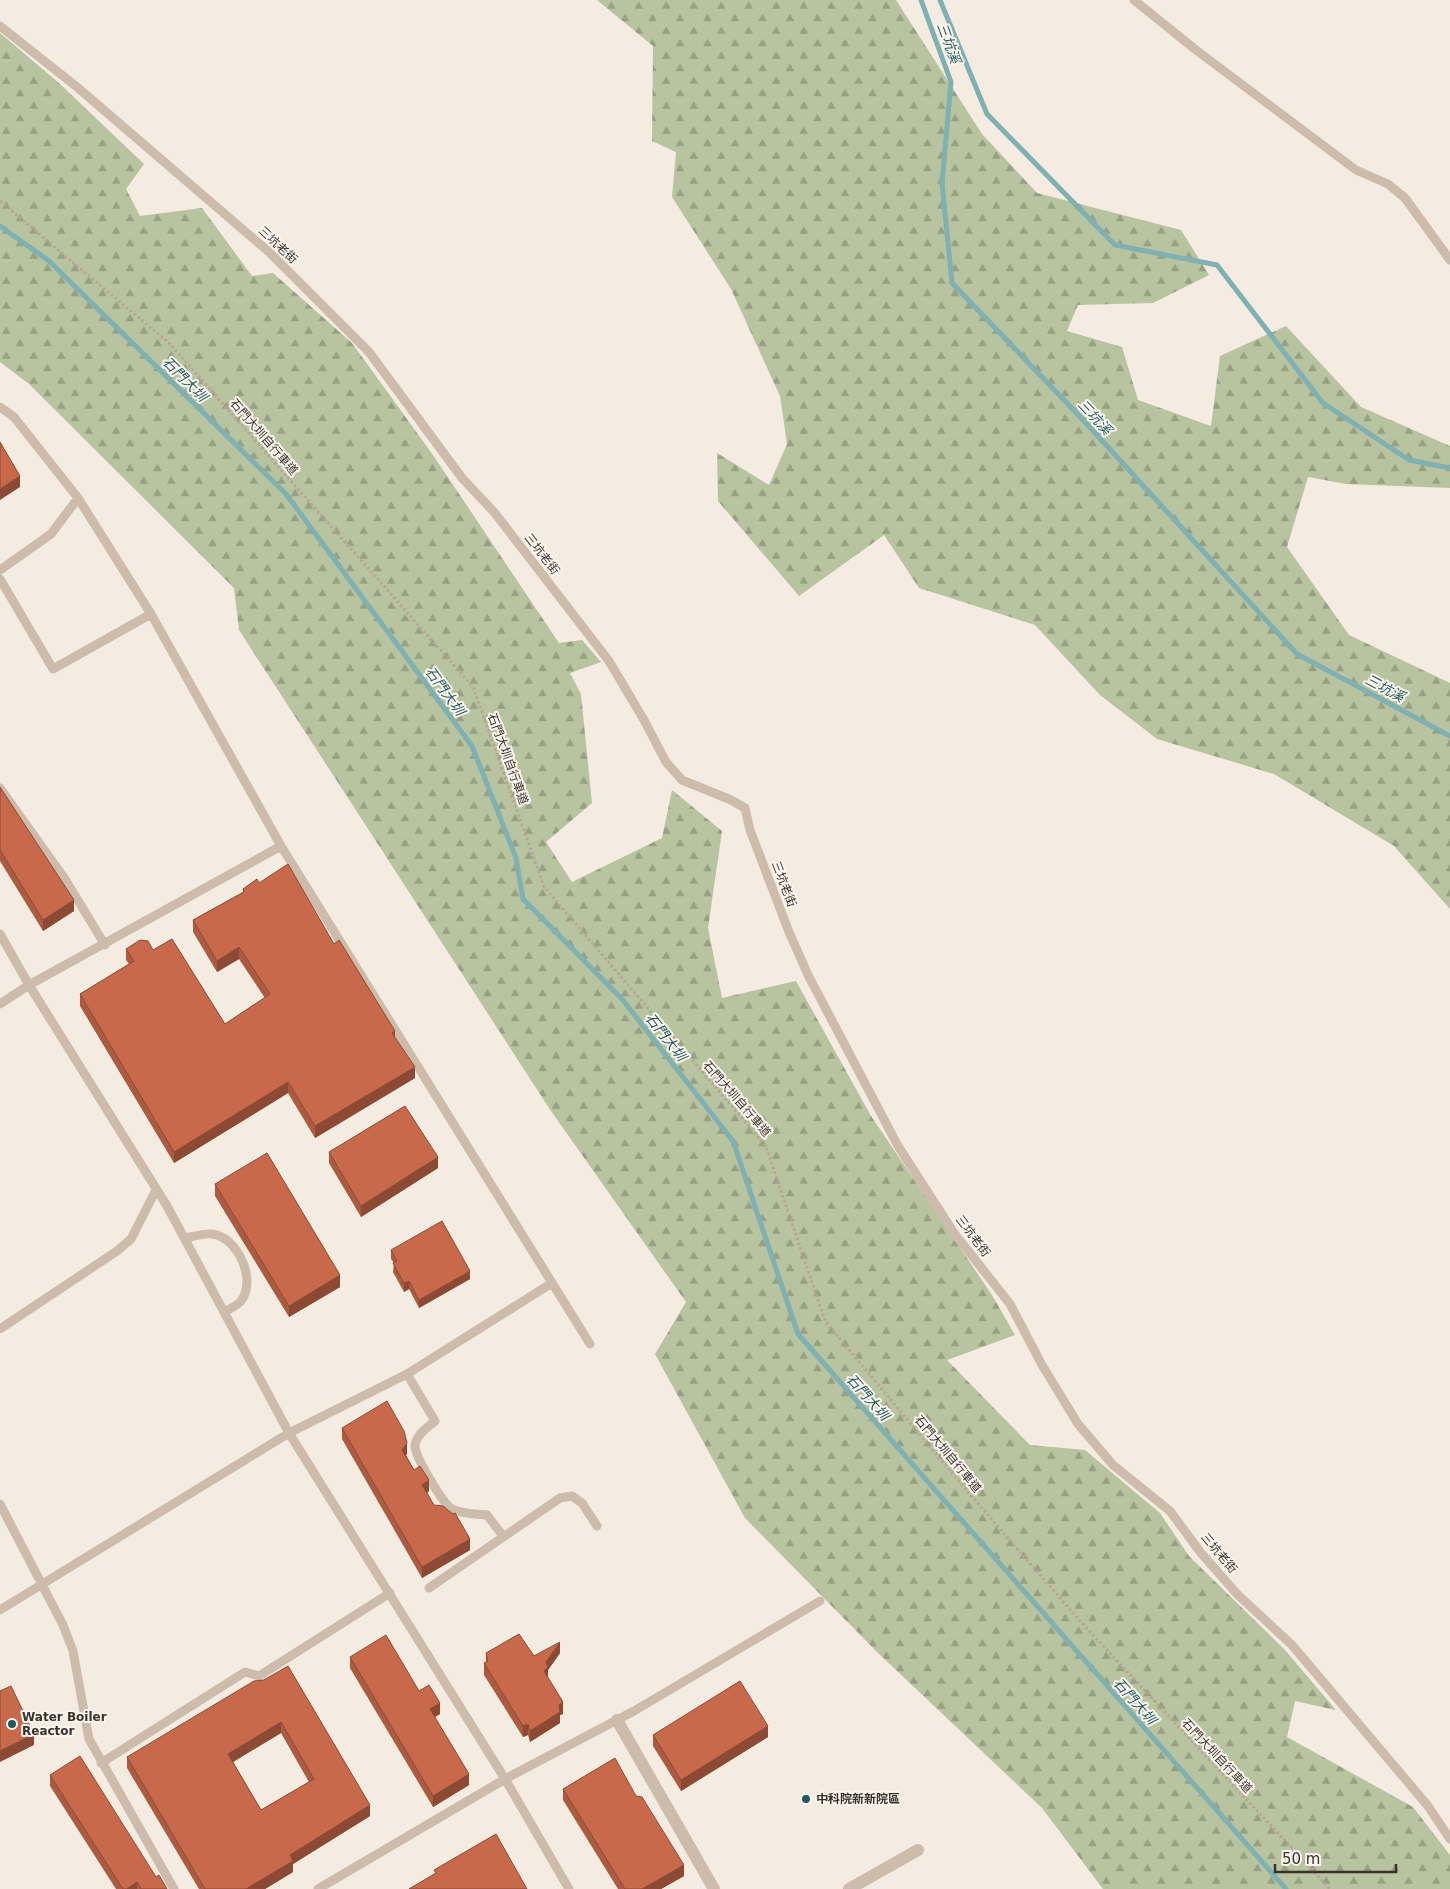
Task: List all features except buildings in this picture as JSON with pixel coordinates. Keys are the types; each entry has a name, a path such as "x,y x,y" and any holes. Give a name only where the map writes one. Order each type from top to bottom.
{"street":[{"path":"617,1720 714,1889"},
{"path":"849,1889 918,1850"}],"lane":[{"path":"1134,0 1196,50 1356,170 1388,184 1399,193 1450,260"},
{"name":"三坑老街","path":"0,26 77,87 269,252 369,352 462,478 494,512 608,661 644,720 666,762 682,780 731,800 745,808 750,830 785,923 808,975 898,1146 954,1233 1010,1304 1042,1365 1078,1424 1113,1465 1170,1511 1201,1553 1238,1596 1292,1645 1422,1799 1450,1839"},
{"path":"0,407 14,417 78,498 151,614 281,846 590,1344"},
{"path":"0,570 52,534 78,498"},
{"path":"0,579 53,669 151,614"},
{"path":"0,788 64,879 105,945"},
{"path":"0,1004 29,985 105,945 281,846"},
{"path":"0,934 29,985 185,1238 289,1433 505,1779 569,1889"},
{"path":"0,1329 131,1239 156,1190"},
{"path":"185,1238 212,1234 230,1241 244,1265 248,1285 240,1302 224,1312"},
{"path":"0,1610 289,1433 407,1374 552,1283"},
{"path":"407,1374 435,1421 420,1433 415,1444 416,1454 452,1509 487,1515 503,1536"},
{"path":"429,1588 560,1498 572,1496 582,1503 596,1526"},
{"path":"0,1504 43,1585 73,1652 89,1740 174,1889"},
{"path":"101,1764 245,1672 259,1676 390,1593"},
{"path":"318,1889 505,1779 617,1720 820,1600"}],"path":[{"name":"石門大圳自行車道","path":"0,201 170,344 473,687 544,887 766,1146 824,1321 1080,1621 1330,1889"}],"green space":[{"path":"597,0 896,0 982,134 1037,193 1181,230 1209,275 1153,303 1078,305 1067,331 1122,347 1138,400 1211,426 1220,356 1286,326 1361,407 1450,446 1450,488 1346,484 1308,477 1287,547 1349,635 1450,683 1450,909 1394,846 1274,774 1157,739 1100,695 1035,625 919,588 884,535 799,596 718,501 717,453 769,485 787,444 780,396 731,289 672,197 676,152 652,141 653,46"},
{"path":"0,33 59,83 144,164 126,189 140,216 202,208 252,276 273,273 352,343 433,455 559,643 582,640 601,662 570,673 581,694 592,803 546,842 572,882 662,838 672,790 722,831 708,928 722,998 796,981 871,1116 992,1295 1015,1335 947,1360 1030,1445 1085,1450 1160,1513 1189,1556 1285,1650 1336,1710 1295,1701 1287,1737 1413,1807 1450,1855 1450,1889 1103,1889 1042,1808 878,1653 745,1518 655,1354 686,1302 551,1111 239,630 234,588 29,384 0,362"}],"waterway":[{"name":"三坑溪","path":"921,0 951,82 942,183 952,283 1085,422 1297,654 1450,736"},
{"path":"940,0 987,114 1115,245 1217,265 1323,403 1409,460 1450,468"},
{"name":"石門大圳","path":"0,226 49,261 286,494 472,746 516,858 523,899 622,999 733,1141 798,1334 1286,1889"}],"place":[{"name":"Water Boiler Reactor","path":"12,1724"},
{"name":"中科院新新院區","path":"806,1799"}]}
